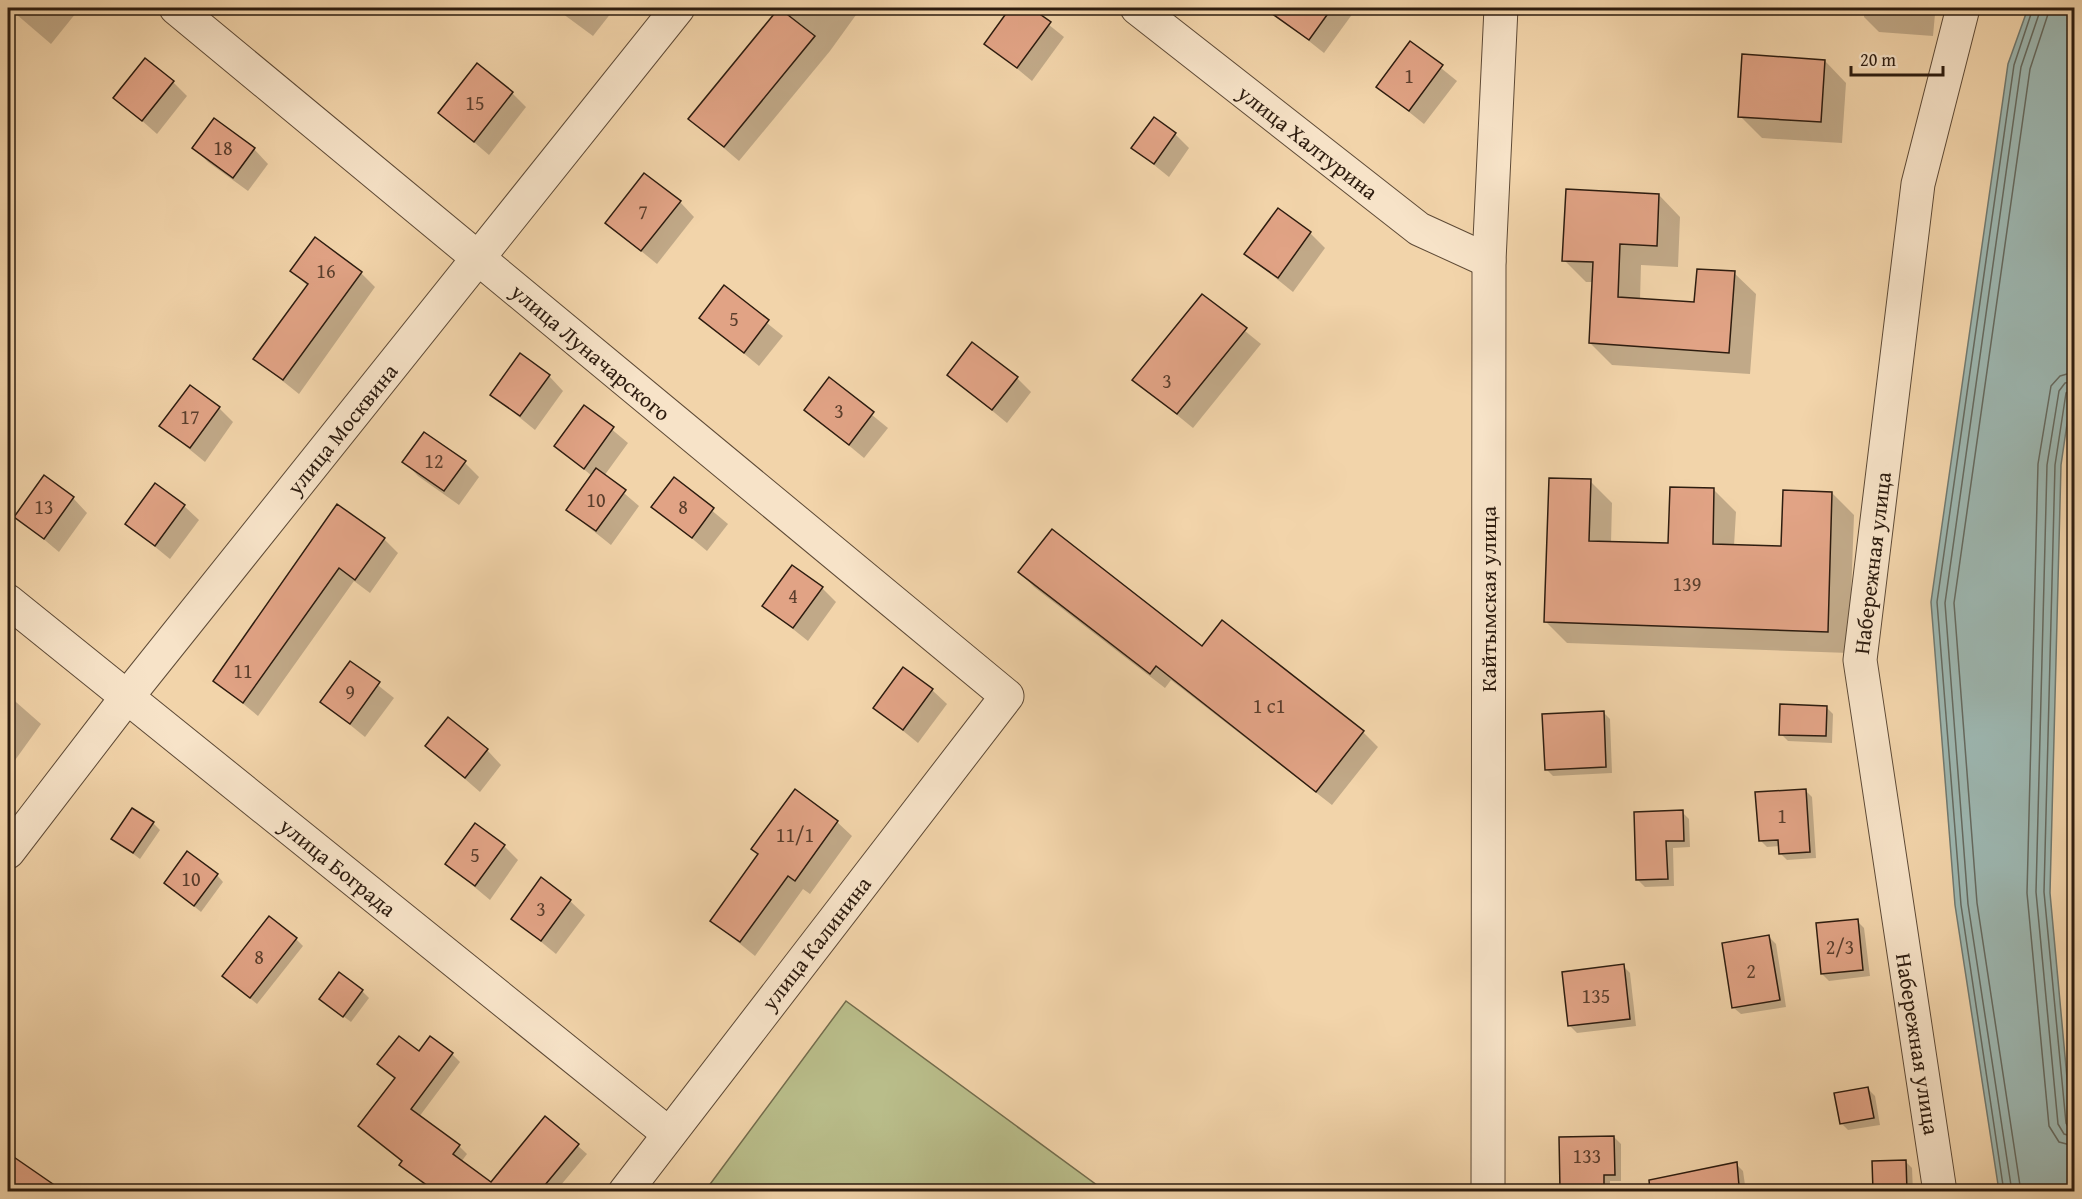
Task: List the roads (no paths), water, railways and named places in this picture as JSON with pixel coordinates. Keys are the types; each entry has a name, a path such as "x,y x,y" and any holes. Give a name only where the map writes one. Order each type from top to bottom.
{"street":[{"name":"улица Луначарского","path":"176,8 1007,696"},
{"name":"улица Москвина","path":"8,852 127,697 678,8"},
{"name":"улица Халтурина","path":"1137,8 1419,229 1489,261"},
{"name":"Кайтымская улица","path":"1488,1191 1489,261 1501,8"},
{"name":"Набережная улица","path":"1940,1191 1860,660 1918,184 1963,8"},
{"name":"улица Бограда","path":"8,601 669,1134"},
{"name":"улица Калинина","path":"626,1191 1007,696"}],"water":[{"path":"2028,8 2074,8 2074,376 2061,465 2050,893 2074,1154 2074,1192 1999,1191 1955,905 1931,602 2008,64"}]}
